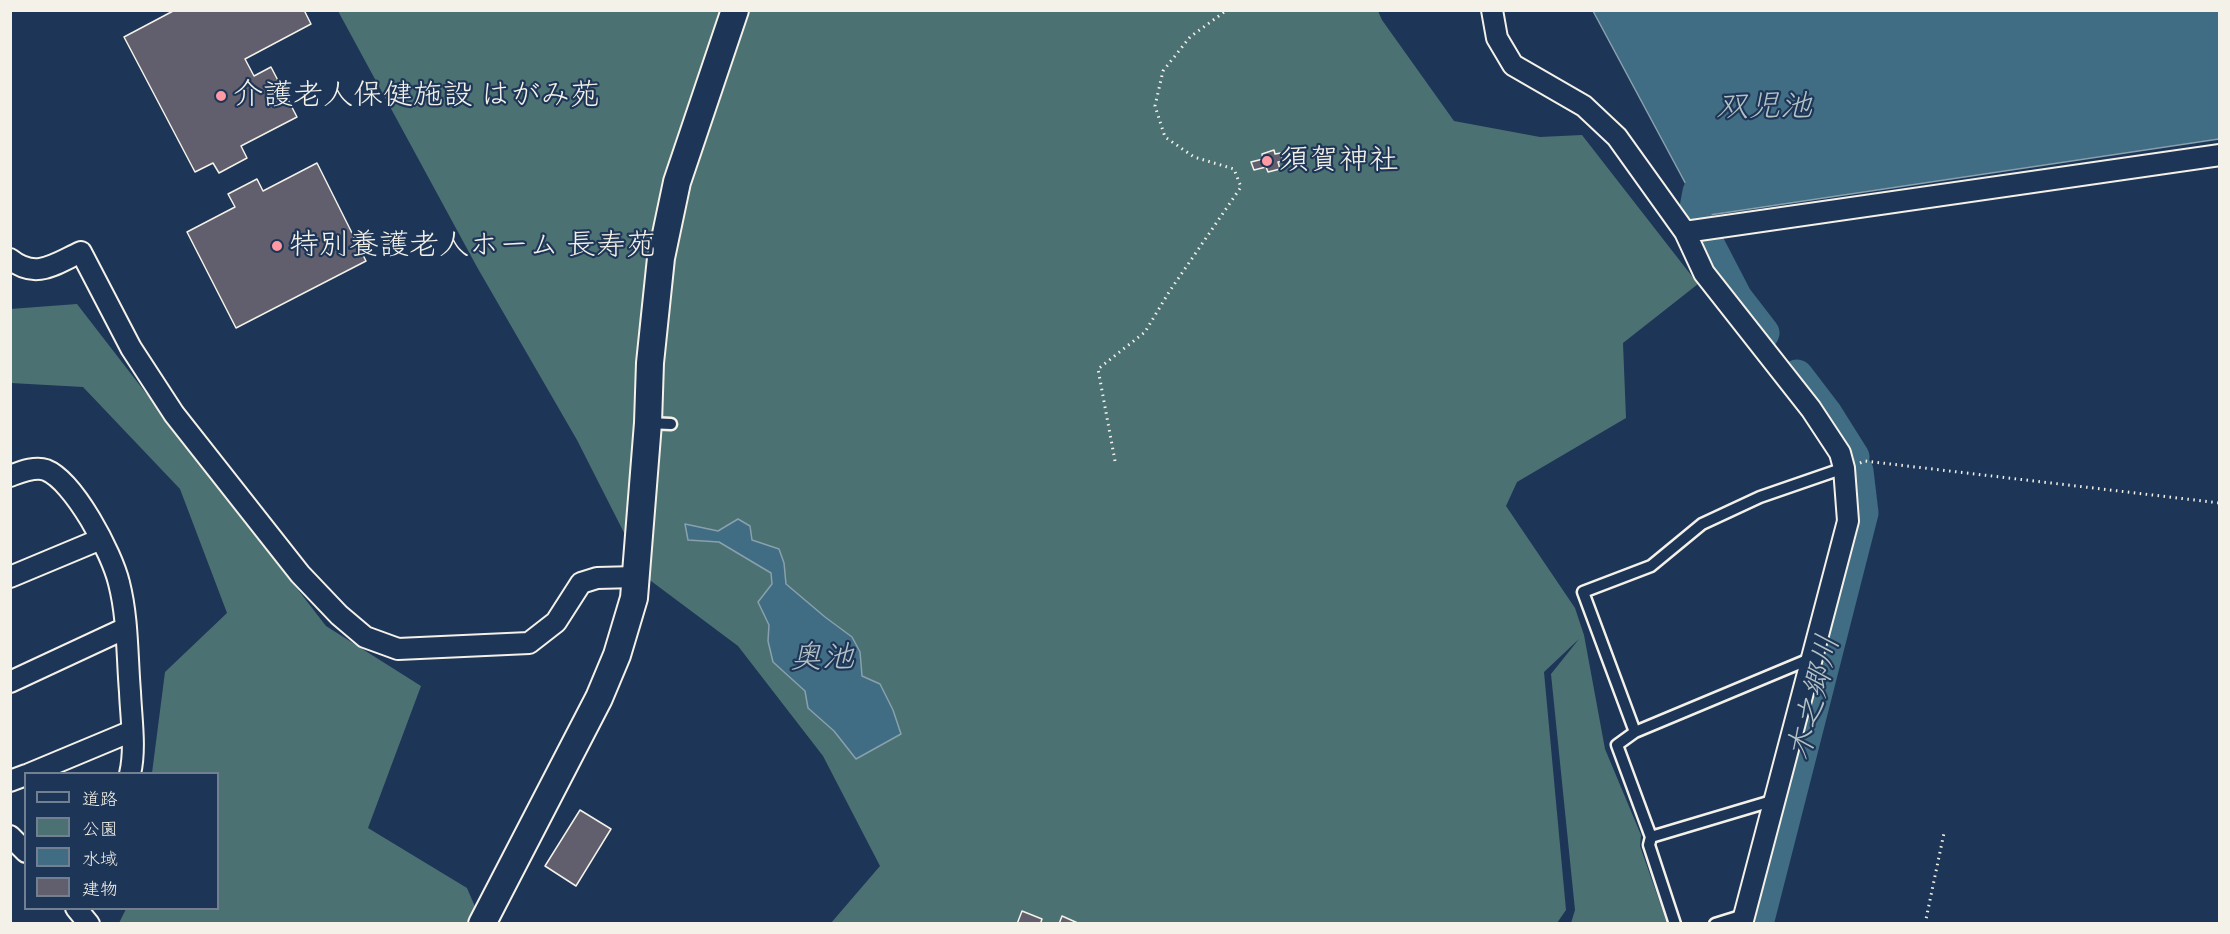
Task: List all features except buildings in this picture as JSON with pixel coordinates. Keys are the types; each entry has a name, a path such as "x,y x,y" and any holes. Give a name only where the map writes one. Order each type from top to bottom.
{"street":[{"path":"482,924 599,698 617,655 634,598 659,423 650,363 661,258 677,182 735,10"},
{"path":"1492,10 1497,38 1513,64 1584,106 1617,137 1685,232 1704,273 1811,409 1840,453 1844,468 1848,521 1743,919"},
{"path":"1685,232 2220,155"},
{"path":"10,260 24,269 40,271 81,252 132,348 174,414 300,574 339,615 365,637 398,649 529,643 556,622 581,583 597,578 636,577"},
{"path":"10,476 26,470 44,469 57,477 90,516 111,558 119,583 126,628 132,731 130,772"},
{"path":"10,577 101,539"},
{"path":"10,682 126,628"},
{"path":"32,772 132,731"},
{"path":"10,781 24,775"},
{"path":"10,836 24,850"},
{"path":"77,910 92,924"}],"lane":[{"path":"1635,732 1583,592 1651,566 1702,524 1760,497 1844,468"},
{"path":"1675,924 1649,845 1652,837 1617,745 1635,732 1812,658"},
{"path":"1652,837 1775,800"},
{"path":"1715,924 1743,919"}],"path":[{"path":"1115,461 1098,369 1145,332 1169,292 1241,186 1234,170 1194,157 1165,137 1155,106 1163,71 1190,37 1227,10"},
{"path":"1844,468 1865,461 2220,503"},
{"path":"1925,924 1944,833"}],"green space":[{"path":"338,11 1378,11 1382,20 1454,121 1540,137 1582,135 1698,284 1623,343 1626,418 1517,482 1506,506 1575,608 1584,635 1605,749 1641,835 1640,846 1667,923 1571,923 1575,910 1551,674 1579,639 1544,672 1566,910 1557,923 831,923 880,866 823,756 738,646 647,578 577,440 477,267"},
{"path":"77,304 326,626 421,686 368,828 467,888 482,923 119,923 126,910 219,910 219,772 152,772 165,672 227,613 180,489 83,387 11,383 10,309"}],"water":[{"name":"双児池","path":"1593,11 2219,11 2219,139 1703,216"},
{"name":"奥池","path":"738,519 750,526 752,540 779,549 784,563 786,584 852,637 860,652 862,676 880,684 893,710 901,734 856,759 834,731 808,708 805,691 773,662 768,641 769,625 758,602 772,584 771,573 719,542 688,540 685,524 718,531"}],"waterway":[{"name":"木之郷川","path":"1695,213 1699,192"},
{"name":"木之郷川","path":"1709,246 1736,298 1763,333"},
{"name":"木之郷川","path":"1797,376 1826,414 1853,457"},
{"name":"木之郷川","path":"1757,924 1862,513 1857,471"}],"place":[{"name":"介護老人保健施設 はがみ苑","path":"221,96"},
{"name":"須賀神社","path":"1267,161"},
{"name":"特別養護老人ホーム 長寿苑","path":"277,246"}]}
